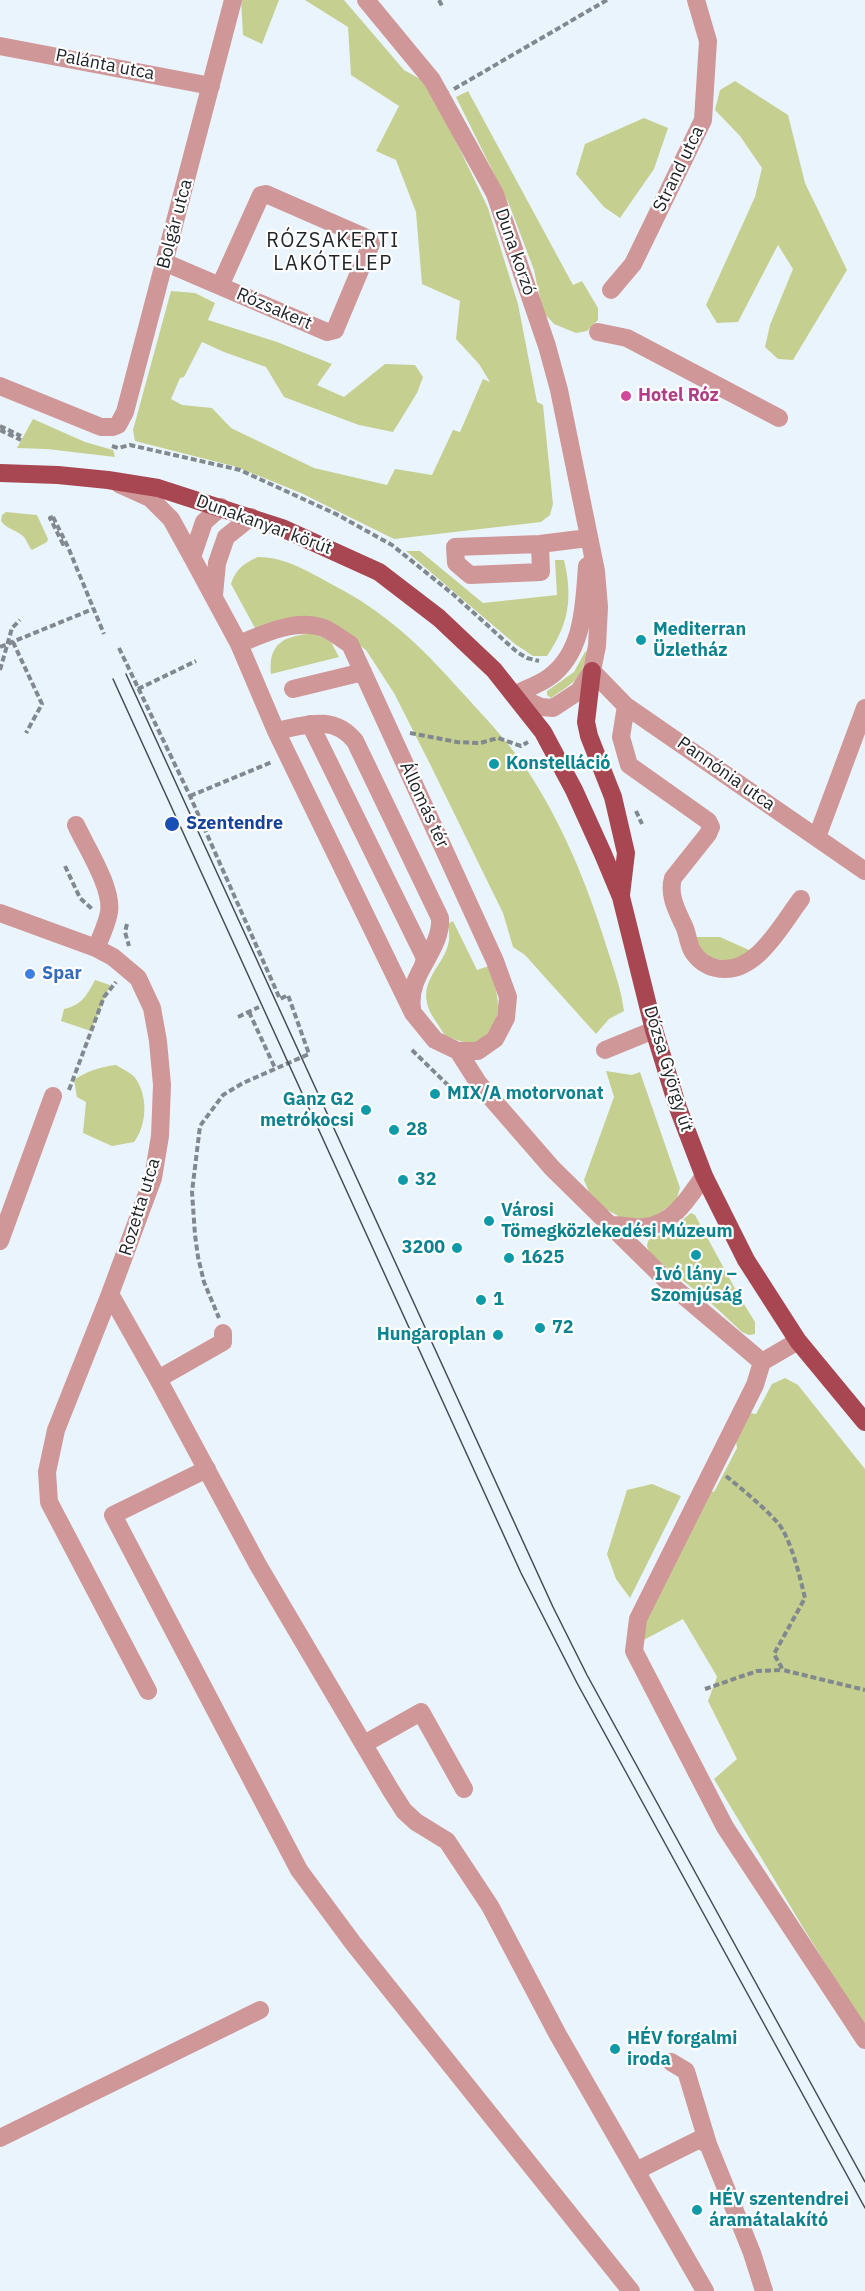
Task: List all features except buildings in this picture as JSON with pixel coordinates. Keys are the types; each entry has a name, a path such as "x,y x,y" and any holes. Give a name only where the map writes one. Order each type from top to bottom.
{"main road":[{"name":"Dunakanyar körút","path":"0,473 58,475 158,488 251,517 313,541 379,572 439,618 494,670 514,695"},
{"path":"592,671 586,722 589,736 613,797 626,853 621,897"},
{"name":"Dózsa György út","path":"514,695 543,732 574,790 621,897 654,1029 678,1108 704,1176 746,1260 798,1341 865,1422"}],"street":[{"name":"Bolgár utca","path":"0,386 97,425 108,428 118,425 125,412 233,0"},
{"name":"Duna korzó","path":"366,0 432,80 495,194 543,335 559,390 596,571 599,607 597,646 592,671 579,691 553,708 541,707 514,695"},
{"name":"Strand utca","path":"611,290 633,264 703,120 708,41 696,0"},
{"name":"Palánta utca","path":"0,45 211,86"},
{"name":"Rózsakert","path":"165,262 220,286 327,332 335,330 371,244 369,239 266,194 261,195 220,286"},
{"path":"598,332 627,338 779,418"},
{"path":"108,480 150,498 171,519 239,644 276,731 413,1013 435,1040 458,1051 479,1084 545,1159 672,1286 762,1362"},
{"path":"192,557 204,522 220,507"},
{"path":"214,595 217,563 226,537 251,517"},
{"name":"Duna korzó","path":"514,695 549,677 567,658 577,641 585,592 588,538"},
{"path":"540,544 588,538"},
{"name":"Állomás tér","path":"239,644 277,628 321,627 350,644 495,961 508,997 506,1018 495,1039 478,1051 458,1051"},
{"name":"Pannónia utca","path":"592,671 626,706 865,871"},
{"path":"293,689 363,672"},
{"path":"626,706 621,737 629,765 708,821 711,827 673,878 670,886 677,913 692,952 711,967 724,970 736,968 764,948 801,899"},
{"path":"817,837 865,708"},
{"path":"310,724 425,958 423,966"},
{"name":"Állomás tér","path":"276,731 310,724 334,724 347,731 355,741 439,913 439,935 411,992 413,1013"},
{"path":"76,825 103,883 109,903 109,913 96,948"},
{"name":"Rozetta utca","path":"0,913 96,948 113,957 138,978 152,1008 159,1041 162,1085 160,1136 153,1178 56,1430 47,1472 49,1502 148,1691"},
{"path":"606,1050 654,1029"},
{"path":"0,1241 53,1096"},
{"path":"612,1225 646,1227 668,1219 682,1206 704,1176"},
{"path":"110,1294 258,1565 404,1811 416,1822 447,1840 490,1906 558,2035 705,2291"},
{"path":"158,1379 223,1342 223,1333"},
{"path":"798,1341 762,1362 755,1385 638,1619 634,1651 725,1827 865,2040"},
{"path":"207,1469 113,1515 299,1870 353,1943 631,2291"},
{"path":"364,1744 421,1712 464,1789"},
{"path":"0,2138 260,2010"},
{"path":"671,2062 686,2071 708,2144 752,2253 764,2291"},
{"path":"636,2171 698,2140 708,2144"}],"path":[{"path":"438,0 443,8"},
{"path":"441,97 607,0"},
{"path":"0,428 21,438"},
{"path":"66,542 63,544 50,518 53,517 66,542 104,634"},
{"path":"0,648 93,609"},
{"path":"0,670 12,628 20,620"},
{"path":"13,642 42,704 26,733"},
{"path":"119,648 190,796 280,999 288,995 309,1054 275,1068 223,1095 200,1126 192,1192 195,1235 204,1282 223,1333"},
{"path":"138,689 196,661"},
{"path":"390,730 457,742 480,743 498,738 521,746 543,732"},
{"path":"190,796 273,761 290,758"},
{"path":"238,1017 259,1007"},
{"path":"249,1012 275,1068"},
{"path":"412,1050 459,1096"},
{"path":"53,1096 67,1095 82,1058"},
{"path":"713,1466 780,1525 796,1563 805,1598 774,1654 783,1670"},
{"path":"705,1689 757,1671 783,1670 865,1690"}],"green space":[{"path":"241,0 279,0 262,44 243,35"},
{"path":"305,0 344,0 404,70 427,83 449,91 452,133 488,208 518,304 537,402 543,405 553,504 550,515 541,522 394,539 301,493 237,467 135,441 133,430 171,291 195,293 215,303 208,320 277,342 332,364 317,385 344,397 385,364 415,365 423,377 417,393 393,432 359,425 284,397 266,367 202,342 184,377 180,378 171,399 182,405 212,408 231,428 314,468 387,485 395,469 432,475 453,430 460,432 483,379 490,382 479,364 456,339 460,301 422,284 416,212 396,160 376,151 399,106 351,75 348,27"},
{"path":"735,81 788,115 805,183 847,270 793,360 778,359 765,347 770,325 793,269 778,245 738,322 717,323 706,305 755,197 762,168 740,136 715,110 720,90"},
{"path":"468,91 573,285 582,281 598,308 598,320 587,331 576,333 554,324 543,312 534,270 509,204 456,97"},
{"path":"644,118 668,128 654,169 620,218 604,207 576,174 585,144"},
{"path":"33,419 85,442 113,450 115,457 17,448"},
{"path":"6,512 37,515 48,539 47,542 32,550 23,536 1,521 2,515"},
{"path":"406,551 420,551 483,603 557,595 555,560 564,560 568,587 567,610 560,633 547,656 533,656 515,644"},
{"path":"258,557 288,562 306,570 369,606 401,630 444,673 523,764 549,806 571,852 590,898 619,986 624,1011 609,1019 596,1034 525,955 513,947 503,913 430,764 394,693 366,650 341,631 256,630 231,584 235,574 241,568"},
{"path":"314,633 331,642 339,657 271,674 272,655 280,643 295,636"},
{"path":"588,651 580,675 551,698 547,695 547,691 574,672 585,652"},
{"path":"453,921 477,970 489,966 498,1001 496,1020 491,1029 472,1045 445,1036 432,1016 427,1003 426,992 429,982 448,945 447,924"},
{"path":"692,937 720,937 749,950 738,962 702,957"},
{"path":"95,980 110,985 91,1031 61,1021 64,1009 83,999"},
{"path":"116,1065 136,1079 140,1086 144,1102 144,1119 134,1142 112,1146 83,1133 86,1102 77,1097 74,1080 94,1070"},
{"path":"606,1071 632,1075 640,1072 680,1188 676,1201 651,1219 625,1220 599,1205 589,1192 584,1180 614,1097"},
{"path":"691,1213 695,1215 755,1322 755,1334 749,1335 742,1332 712,1304 650,1254 647,1246 652,1237 665,1234"},
{"path":"785,1378 798,1385 865,1469 865,2027 714,1779 737,1759 708,1701 717,1677 715,1673 683,1619 642,1641 640,1636 647,1621 646,1613 707,1490 714,1492 737,1448 736,1441 749,1413 756,1414 772,1384"},
{"path":"652,1484 681,1496 630,1598 616,1579 607,1554 627,1490"}],"tram line":[{"path":"126,674 553,1607 587,1675 865,2182"},
{"path":"113,679 521,1573 577,1683 865,2208"}],"place":[{"name":"Hotel Róz","path":"626,396"},
{"name":"Mediterran Üzletház","path":"641,640"},
{"name":"Konstelláció","path":"494,764"},
{"name":"Szentendre","path":"172,824"},
{"name":"Spar","path":"30,974"},
{"name":"MIX/A motorvonat","path":"435,1094"},
{"name":"Ganz G2 metrókocsi","path":"366,1110"},
{"name":"28","path":"394,1130"},
{"name":"32","path":"403,1180"},
{"name":"Városi Tömegközlekedési Múzeum","path":"489,1221"},
{"name":"3200","path":"457,1248"},
{"name":"Ivó lány – Szomjúság","path":"696,1255"},
{"name":"1625","path":"509,1258"},
{"name":"1","path":"481,1300"},
{"name":"72","path":"540,1328"},
{"name":"Hungaroplan","path":"498,1335"},
{"name":"HÉV forgalmi iroda","path":"615,2049"},
{"name":"HÉV szentendrei áramátalakító","path":"697,2210"}],"district":[{"name":"RÓZSAKERTI LAKÓTELEP","path":"333,252"}]}
